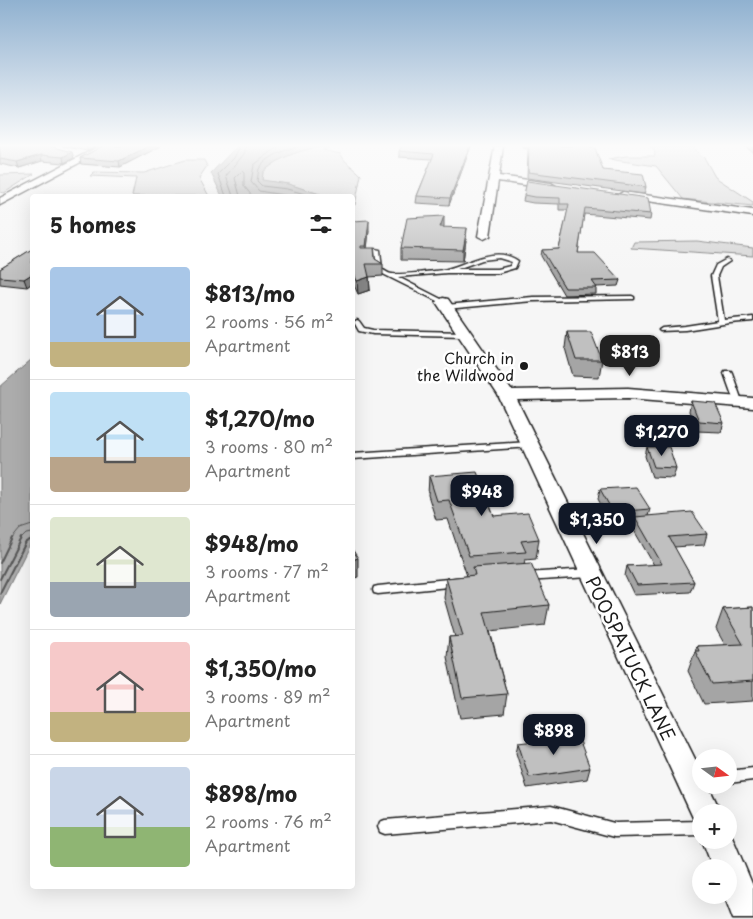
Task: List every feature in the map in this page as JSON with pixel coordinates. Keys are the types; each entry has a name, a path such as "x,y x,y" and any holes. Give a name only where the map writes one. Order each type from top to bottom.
{"street":[{"path":"0,202 25,189"},
{"path":"484,236 492,189"},
{"path":"609,194 753,213"},
{"name":"POOSPATUCK LANE","path":"445,304 506,395 590,573 692,773"},
{"path":"506,395 628,393 745,402"},
{"path":"722,849 750,919"}],"lane":[{"name":"POOSPATUCK LANE","path":"376,250 379,270 445,304"},
{"path":"391,276 447,271 498,271 513,267 515,261 503,257 488,258 447,271"},
{"path":"722,321 714,276 718,266 727,261"},
{"path":"445,304 533,299 632,298"},
{"path":"662,330 679,330 722,321 753,319"},
{"path":"357,322 361,330 374,332 465,334"},
{"path":"728,373 745,402"},
{"path":"355,456 529,445"},
{"path":"511,578 590,573"},
{"path":"378,590 472,581"},
{"path":"738,776 753,774"},
{"path":"385,827 551,813 614,830 692,828"}],"shaded area":[{"path":"0,189 10,189 4,193 0,192"},
{"path":"134,189 205,189 208,194 132,194"},
{"path":"303,189 358,189 355,205 355,194 320,194"},
{"path":"675,189 733,189 753,202 753,206 683,199"},
{"path":"697,241 753,248 753,256 631,248 634,242"}],"water":[{"path":"219,189 303,189 320,194 221,194"},
{"path":"30,361 30,544 0,604 0,387"}],"building":[{"path":"420,189 454,189 450,198 417,196"},
{"path":"525,189 583,189 648,198 651,214 585,208 578,253 595,253 620,280 592,281 597,288 565,288 542,250 559,249 569,204 560,204 560,198 524,195"},
{"path":"444,216 440,227 467,228 463,250 401,248 407,218"},
{"path":"369,220 366,246 361,246 361,248 374,248 375,259 383,264 366,264 369,277 357,281 355,276 355,221"},
{"path":"30,250 30,275 24,279 0,277 0,269"},
{"path":"567,332 591,332 602,360 576,360"},
{"path":"691,401 715,403 724,423 699,421"},
{"path":"647,447 669,447 676,468 654,467"},
{"path":"477,472 494,516 528,513 539,539 521,541 526,552 469,556 449,500 437,501 429,476"},
{"path":"636,487 650,509 613,512 600,489"},
{"path":"692,512 707,534 669,537 694,582 637,585 627,566 662,564 635,517"},
{"path":"531,563 549,605 484,612 507,694 462,698 449,637 463,636 446,578 475,575 473,567"},
{"path":"753,607 753,681 712,684 695,651 699,651 697,646 743,644 723,609"},
{"path":"578,736 590,768 529,777 518,743"}],"place":[{"name":"Church in the Wildwood","path":"524,366"}]}
